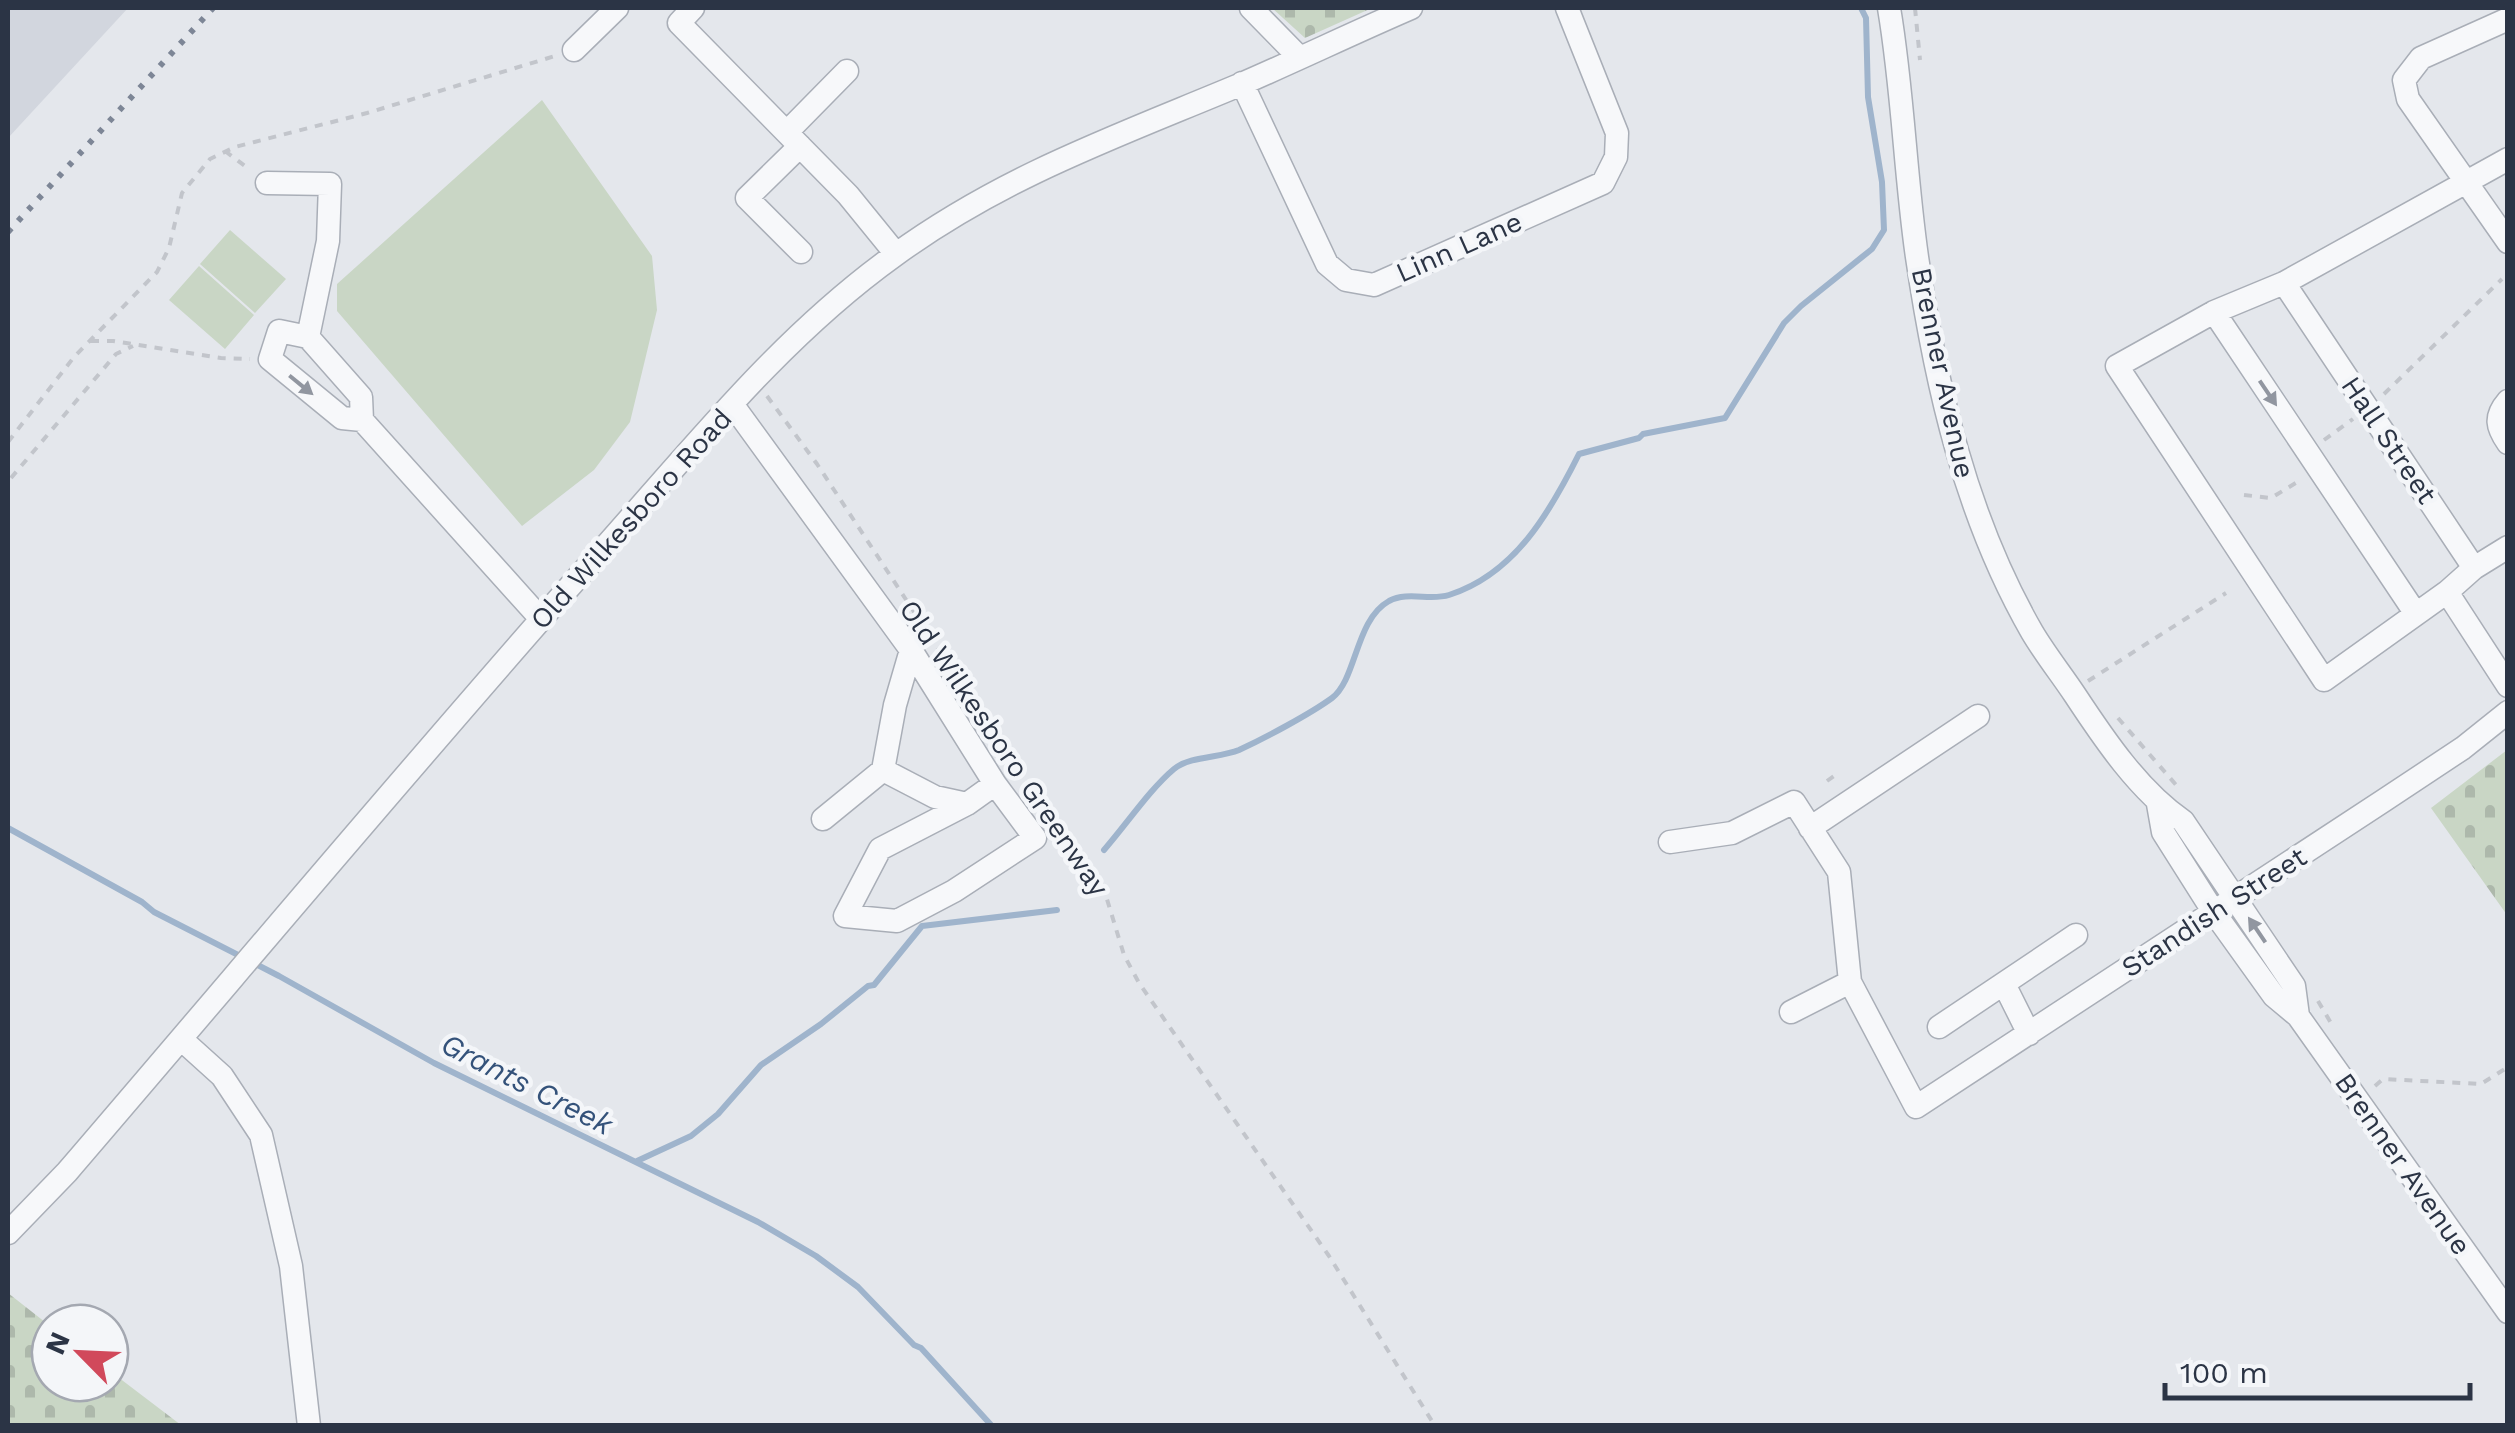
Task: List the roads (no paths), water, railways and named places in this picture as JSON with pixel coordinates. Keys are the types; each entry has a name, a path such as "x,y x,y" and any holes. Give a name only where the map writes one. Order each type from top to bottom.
{"street":[{"path":"574,50 617,8"},
{"path":"692,8 679,23 848,195 896,254"},
{"path":"1251,8 1298,56"},
{"name":"Old Wilkesboro Road","path":"8,1233 67,1172 541,619 732,404 828,306 896,254 999,188 1069,154 1242,84 1411,8"},
{"name":"Linn Lane","path":"1242,84 1327,264 1346,280 1374,285 1603,183 1616,158 1617,133 1567,8"},
{"name":"Brenner Avenue","path":"1889,8 1920,276 1949,428 1990,546 2033,633 2085,711 2158,804 2183,821 2294,986 2298,1016"},
{"path":"2508,19 2421,58 2404,80 2408,98 2508,242"},
{"path":"801,252 747,198 847,71"},
{"path":"2508,159 2284,283 2214,312 2117,366 2324,680 2508,547"},
{"path":"267,183 330,184 328,242 308,337"},
{"name":"Hall Street","path":"2284,283 2474,568"},
{"path":"2214,312 2416,614"},
{"path":"362,420 342,418 270,359 279,332 308,337 361,398 362,420 541,619"},
{"path":"2508,401 2500,411 2498,428 2508,444"},
{"path":"732,404 911,650 995,784 1035,838 954,891 897,922 846,916 880,850 968,804 995,784"},
{"path":"2447,592 2508,686"},
{"path":"822,819 883,770 911,650"},
{"name":"Standish Street","path":"1850,982 1916,1107 2463,748 2508,712"},
{"path":"1810,828 1978,716"},
{"path":"883,770 935,798 968,804"},
{"path":"1670,842 1732,832 1794,802 1839,872 1850,982 1791,1012"},
{"name":"Brenner Avenue","path":"2158,804 2163,832 2213,911 2274,996 2298,1016 2508,1312"},
{"path":"1939,1027 2076,935"},
{"path":"2004,984 2029,1034"},
{"path":"181,1039 222,1076 261,1135 291,1266 309,1426"}],"waterway":[{"path":"1104,850 1174,769 1239,750 1332,698 1347,678 1369,622 1389,601 1449,595 1493,572 1543,519 1579,454 1643,434 1725,418 1784,323 1872,249 1884,230 1882,182 1868,97 1866,18 1861,8"},
{"name":"Grants Creek","path":"8,828 154,912 279,976 434,1063 758,1222 816,1256 858,1287 921,1348 992,1426"},
{"path":"637,1161 691,1136 718,1114 761,1065 874,985 922,926 1057,910"}],"railway":[{"path":"8,232 213,8"}]}
